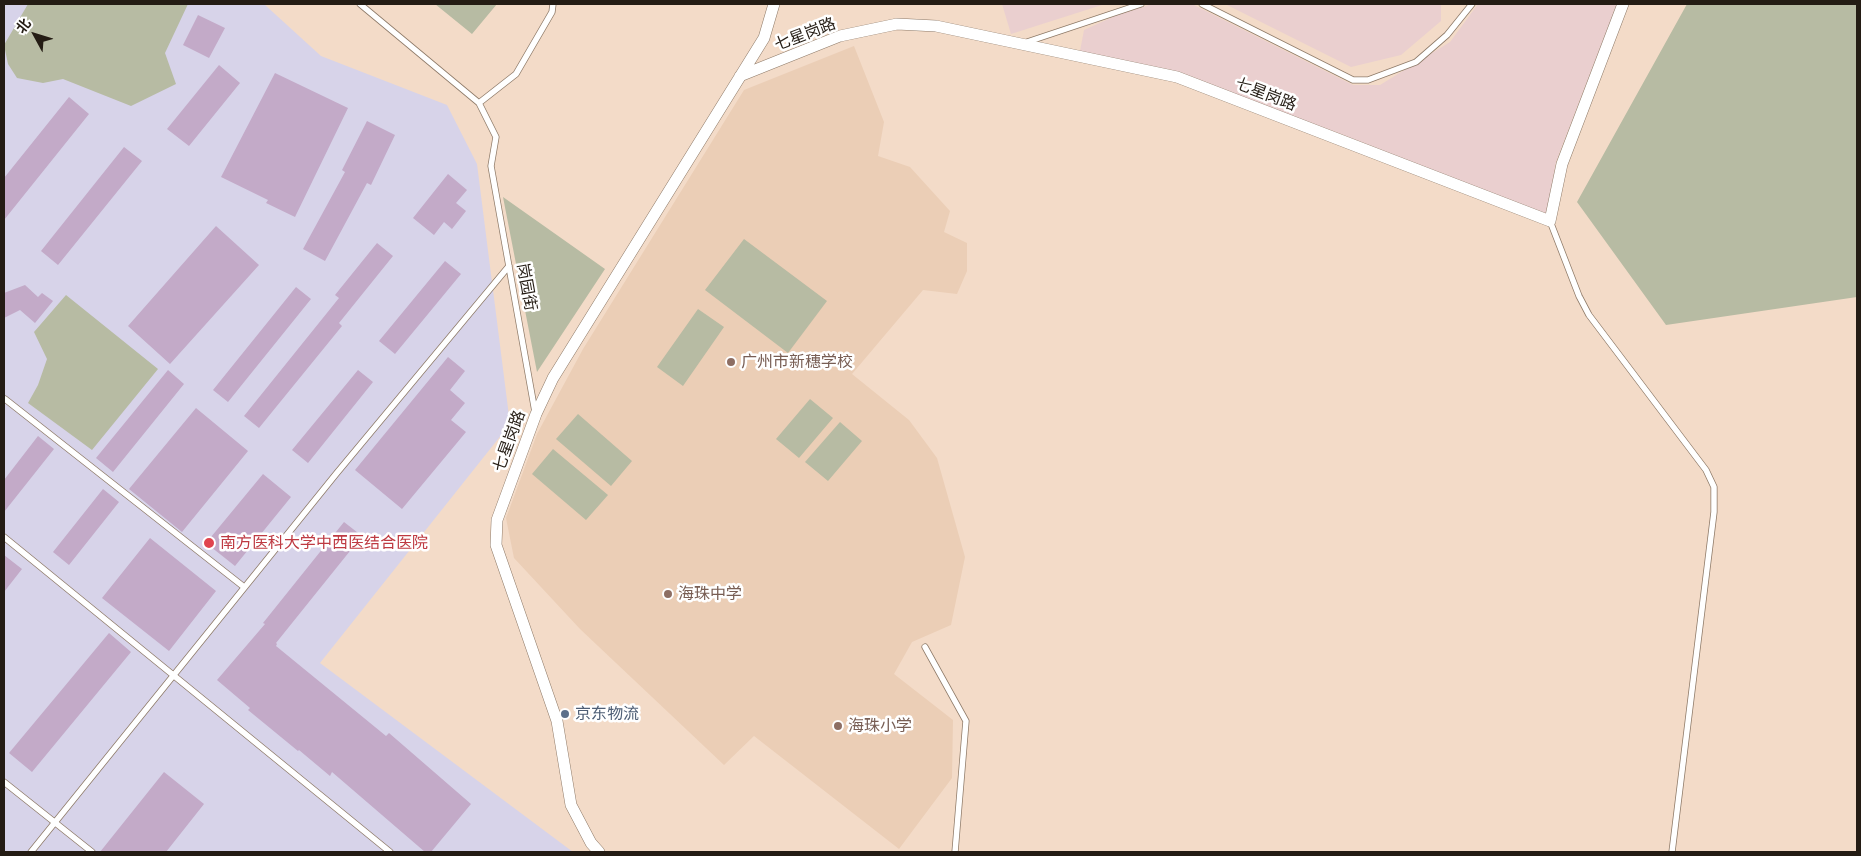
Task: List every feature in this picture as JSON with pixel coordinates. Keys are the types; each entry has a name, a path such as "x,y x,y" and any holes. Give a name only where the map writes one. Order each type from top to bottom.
{"street":[{"name":"七星岗路","path":"599,852 591,843 571,805 557,720 496,546 497,520 536,414 553,378 764,38 774,4"},
{"path":"1550,221 1562,164 1623,4"},
{"name":"七星岗路","path":"740,76 840,36 897,24 936,26 1177,77 1550,221"}],"lane":[{"path":"360,4 479,103 516,74 552,12 553,4"},
{"path":"1020,44 1141,4"},
{"path":"1202,4 1353,80 1368,80 1416,62 1447,35 1472,4"},
{"name":"岗园街","path":"479,103 496,137 492,166 536,414"},
{"path":"1550,221 1578,296 1589,315 1706,470 1714,487 1714,512 1672,852"},
{"path":"31,852 336,474 510,266"},
{"path":"4,392 4,399 244,587"},
{"path":"4,536 390,852"},
{"path":"925,647 966,721 955,852"},
{"path":"4,782 92,852"}],"shaded area":[{"name":"南方医科大学中西医结合医院","path":"4,4 264,4 321,56 447,105 477,164 510,424 320,663 573,852 4,852"},
{"path":"1002,4 1105,4 1011,34"},
{"path":"1152,4 1192,4 1353,85 1380,85 1450,42 1478,4 1617,4 1556,162 1547,215 1333,131 1080,51 1084,30 1115,16"},
{"path":"1225,4 1441,4 1441,21 1401,55 1351,67"},
{"path":"854,46 884,122 878,156 910,167 950,211 944,232 967,243 967,271 957,294 923,290 852,374 909,420 937,458 965,557 951,625 912,642 894,674 953,720 952,778 899,849 754,736 724,765 580,629 514,558 506,518 537,434 583,349 744,90"}],"green space":[{"path":"28,4 188,4 165,53 176,84 131,106 63,79 43,83 17,78 8,64 4,45"},
{"path":"435,4 497,4 472,34"},
{"path":"1687,4 1857,4 1857,297 1666,325 1577,202"},
{"path":"503,197 605,269 537,372"},
{"path":"744,239 827,301 788,353 705,290"},
{"path":"66,295 158,369 92,450 28,403 38,385 47,359 34,332"},
{"path":"698,309 724,327 683,386 657,367"},
{"path":"810,399 833,418 799,458 776,439"},
{"path":"578,414 632,461 611,486 556,439"},
{"path":"840,422 862,441 828,481 805,462"},
{"path":"553,449 608,495 586,520 532,474"}],"building":[{"path":"198,15 225,28 209,58 183,45"},
{"path":"219,65 240,83 189,146 167,129"},
{"path":"275,73 348,108 295,217 266,203 268,200 221,177"},
{"path":"69,97 89,114 4,220 4,178"},
{"path":"367,121 395,135 371,185 367,183 325,261 303,249 345,172 342,170"},
{"path":"124,147 142,161 58,265 41,251"},
{"path":"448,174 467,190 456,203 466,211 452,229 444,222 434,235 413,218"},
{"path":"216,226 259,265 170,364 128,326"},
{"path":"377,243 393,256 339,323 342,326 259,428 244,416 339,298 335,295"},
{"path":"445,261 461,274 395,354 379,341"},
{"path":"25,285 38,297 42,293 53,301 35,323 20,310 4,318 4,293"},
{"path":"296,287 311,299 228,402 213,390"},
{"path":"448,357 465,371 450,390 465,403 451,420 466,432 402,509 355,470"},
{"path":"168,370 184,384 113,472 96,458"},
{"path":"358,370 373,382 308,463 292,450"},
{"path":"196,408 248,451 182,532 129,489"},
{"path":"38,436 54,449 4,512 4,480"},
{"path":"263,474 291,497 235,566 206,543"},
{"path":"103,489 119,502 69,565 53,552"},
{"path":"344,522 362,536 276,643 276,646 386,736 389,733 471,804 431,852 425,852 332,772 330,776 298,751 248,710 250,708 217,680 265,624 263,623"},
{"path":"150,538 216,591 169,651 102,598"},
{"path":"4,555 22,569 4,592"},
{"path":"109,633 131,652 32,772 9,753"},
{"path":"164,772 204,804 166,852 100,852"}],"place":[{"name":"广州市新穗学校","path":"731,362"},
{"name":"南方医科大学中西医结合医院","path":"209,543"},
{"name":"海珠中学","path":"668,594"},
{"name":"京东物流","path":"565,714"},
{"name":"海珠小学","path":"838,726"}]}
